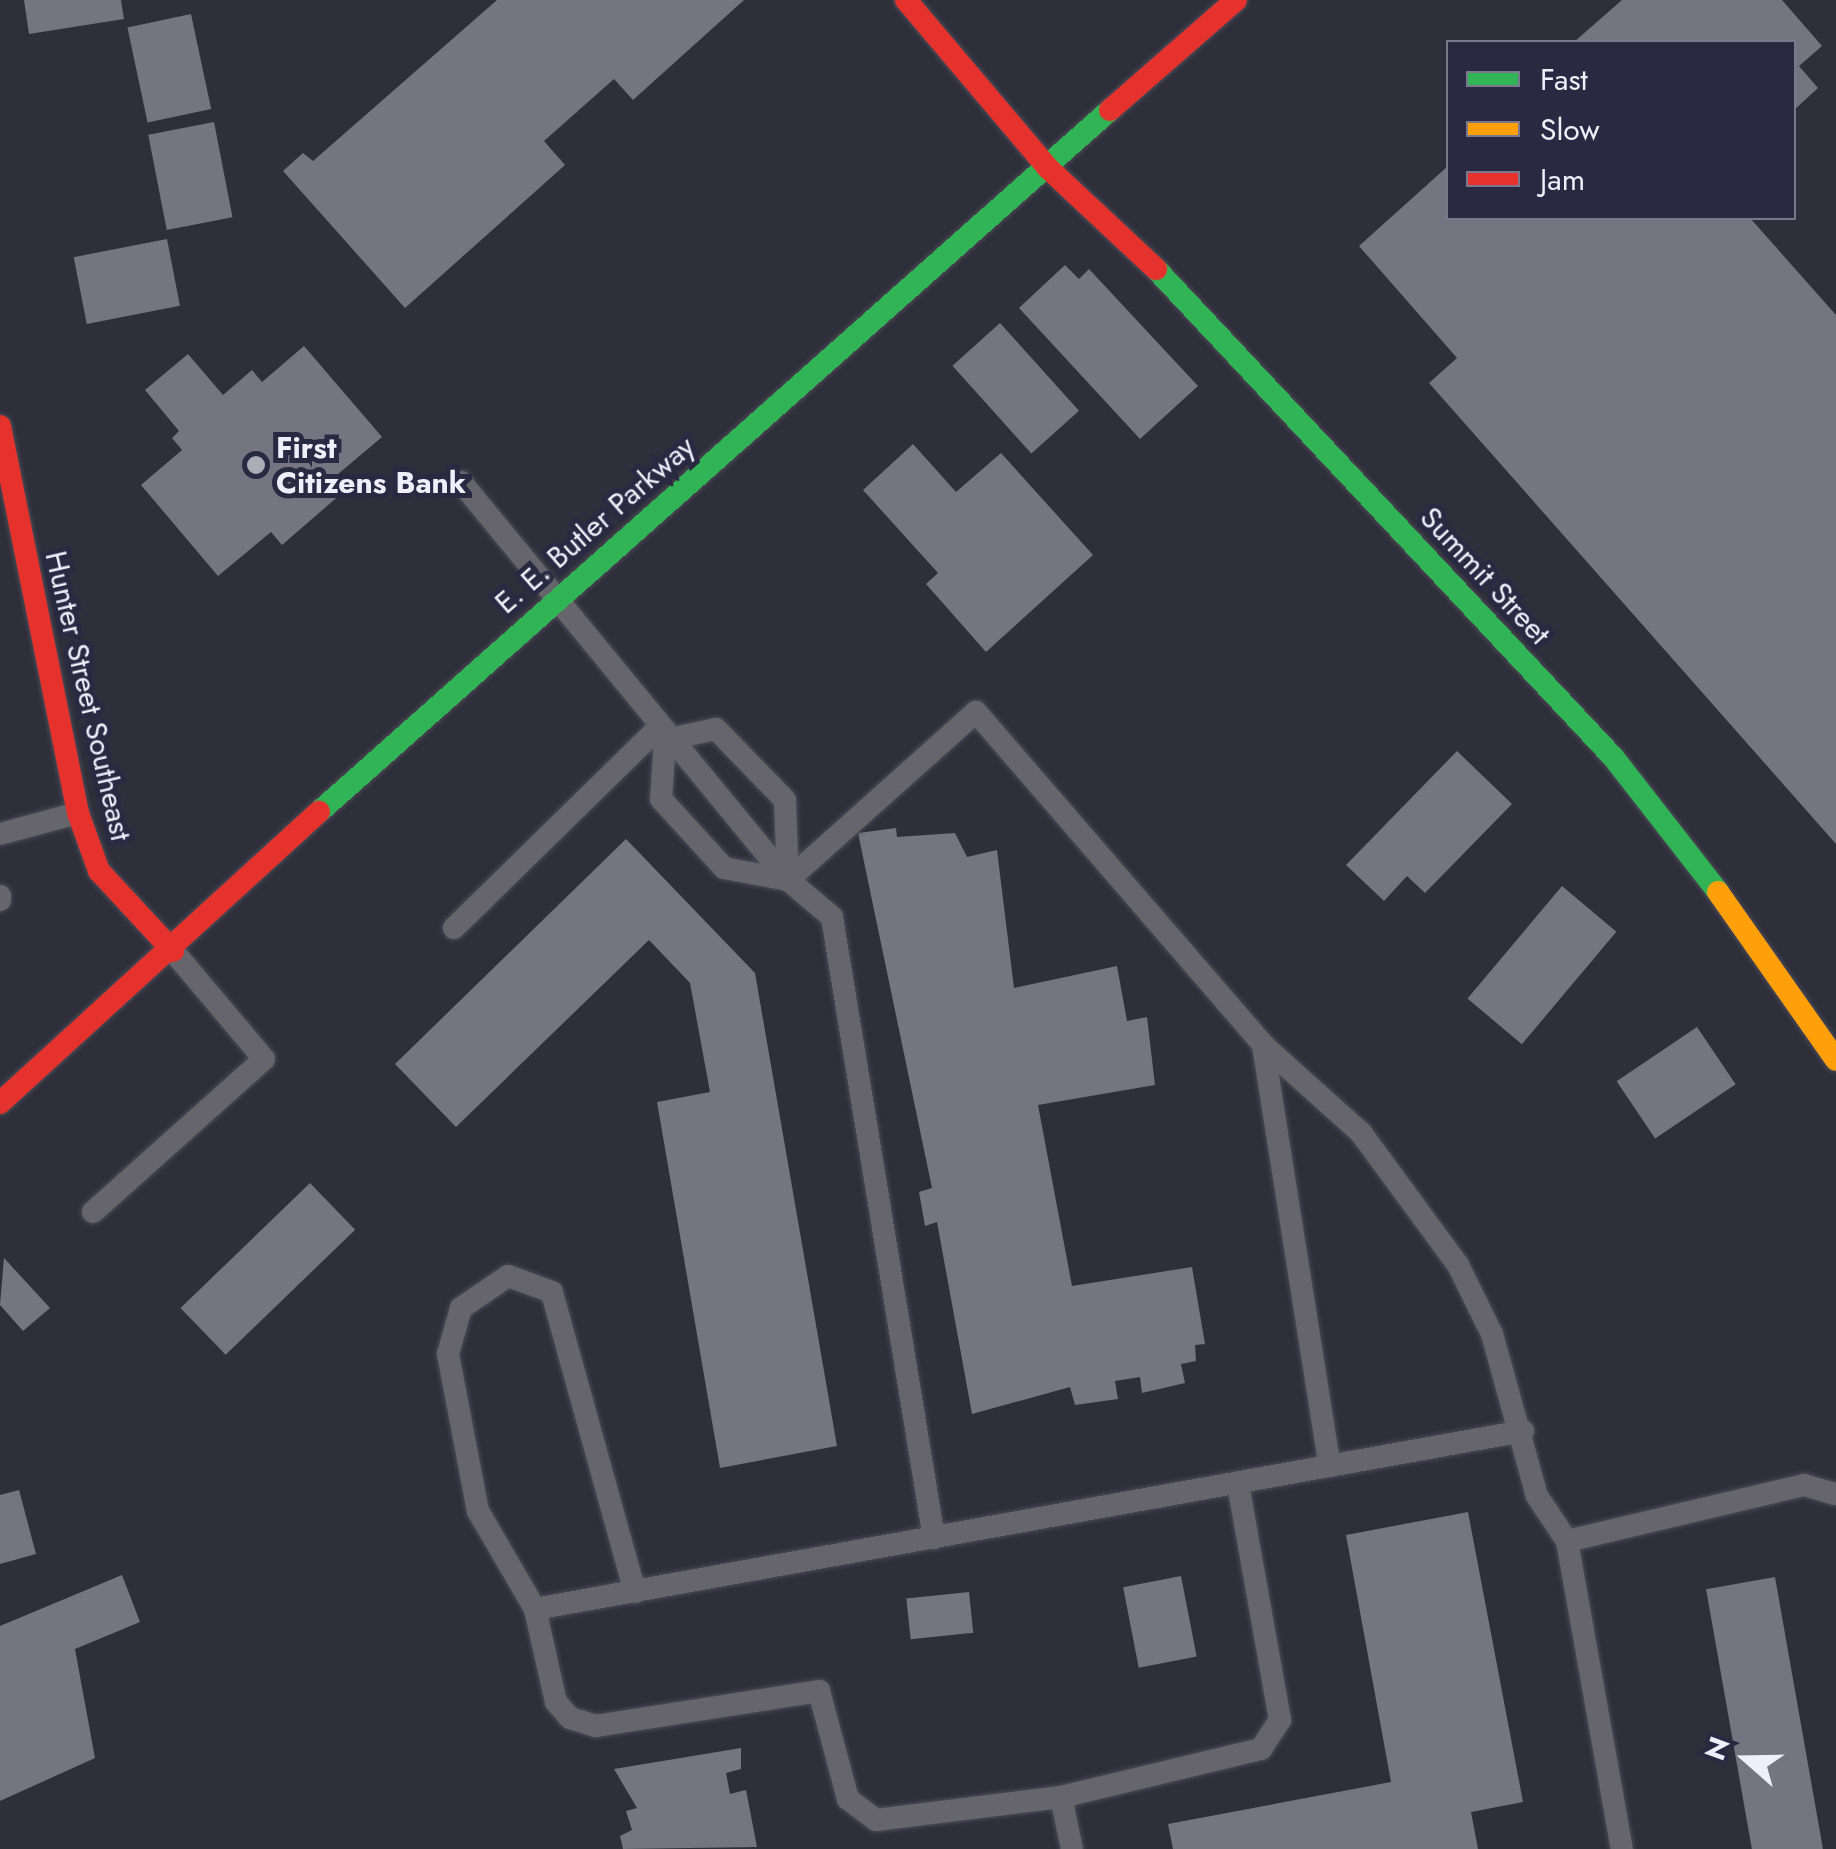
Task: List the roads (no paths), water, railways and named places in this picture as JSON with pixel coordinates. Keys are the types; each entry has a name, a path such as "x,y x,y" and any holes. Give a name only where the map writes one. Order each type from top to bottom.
{"main road":[{"name":"Summit Street","path":"906,0 1048,168 1114,224 1613,757 1805,1004 1836,1060"},
{"name":"E. E. Butler Parkway","path":"0,1103 173,951 556,596 1236,0"},
{"name":"Hunter Street Southeast","path":"0,426 78,813 99,871 173,951"}],"lane":[{"path":"462,482 556,596 661,735 788,880 832,917 934,1538"},
{"path":"788,880 976,712 1263,1045 1362,1133 1416,1198 1492,1334 1523,1431 1537,1496 1567,1541 1622,1849"},
{"path":"454,928 661,735 716,729 785,800 788,880"},
{"path":"661,735 661,799 724,868 788,880"},
{"path":"0,834 78,813"},
{"path":"93,1212 264,1059 173,951"},
{"path":"1263,1045 1329,1462"},
{"path":"635,1592 552,1292 508,1276 460,1308 448,1354 478,1511 535,1609 556,1702 570,1718 596,1726 819,1691 848,1800 876,1820 1061,1796 1260,1749 1280,1720 1238,1485"},
{"path":"535,1609 1238,1485 1329,1462 1523,1431"},
{"path":"1567,1541 1804,1486 1836,1494"},
{"path":"1061,1796 1072,1849"}],"place":[{"name":"First Citizens Bank","path":"256,465"}]}
